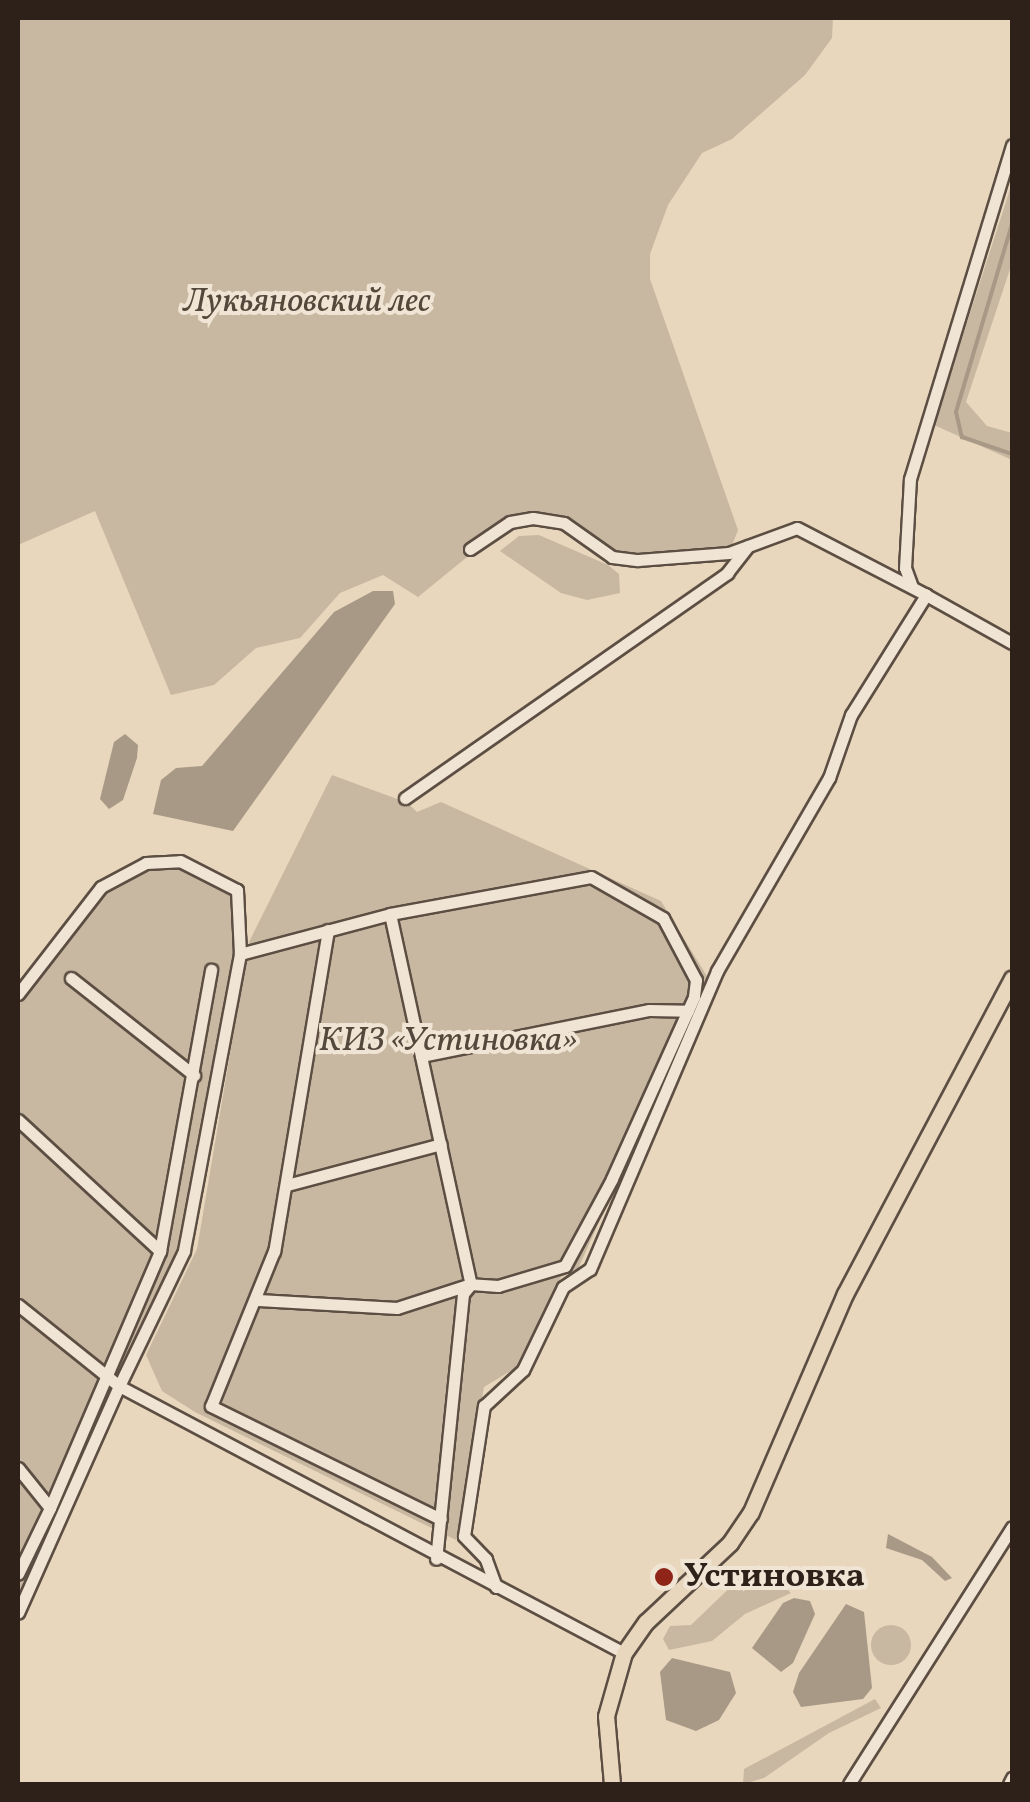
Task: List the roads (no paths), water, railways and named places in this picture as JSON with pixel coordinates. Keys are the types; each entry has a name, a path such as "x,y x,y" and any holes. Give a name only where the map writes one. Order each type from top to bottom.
{"main road":[{"path":"612,1784 606,1716 624,1653 646,1622 730,1543 751,1512 845,1294 1012,978"}],"street":[{"path":"912,587 905,568 910,479 1012,145"},
{"path":"470,549 510,522 533,518 564,523 612,557 729,553 797,528 1012,643"},
{"path":"406,798 727,574 748,546"},
{"path":"496,1587 486,1560 464,1536 484,1406 523,1370 563,1288 590,1269 718,971 829,778 852,715 926,595"},
{"path":"18,994 101,886 146,863 180,861 238,890 240,954 184,1251 18,1613"},
{"path":"240,954 390,914 591,877 663,918 696,980 688,1011 574,1259 550,1273 498,1286 470,1284 397,1308 258,1300"},
{"path":"390,914 470,1284 463,1294 436,1559"},
{"path":"328,930 287,1185 258,1300 213,1410 441,1519"},
{"path":"18,1574 160,1251 212,970"},
{"path":"71,978 194,1076"},
{"path":"421,1056 649,1010 688,1011"},
{"path":"18,1120 160,1251"},
{"path":"287,1185 441,1144"},
{"path":"18,1305 119,1386 436,1559 624,1653"},
{"path":"18,1468 50,1508"},
{"path":"848,1784 1012,1526"}],"waterway":[{"path":"1012,224 956,412 962,437 1012,454"}],"place":[{"name":"Устиновка","path":"664,1577"}],"park label":[{"name":"Лукьяновский лес","path":"307,302"},
{"name":"КИЗ «Устиновка»","path":"448,1041"}]}
